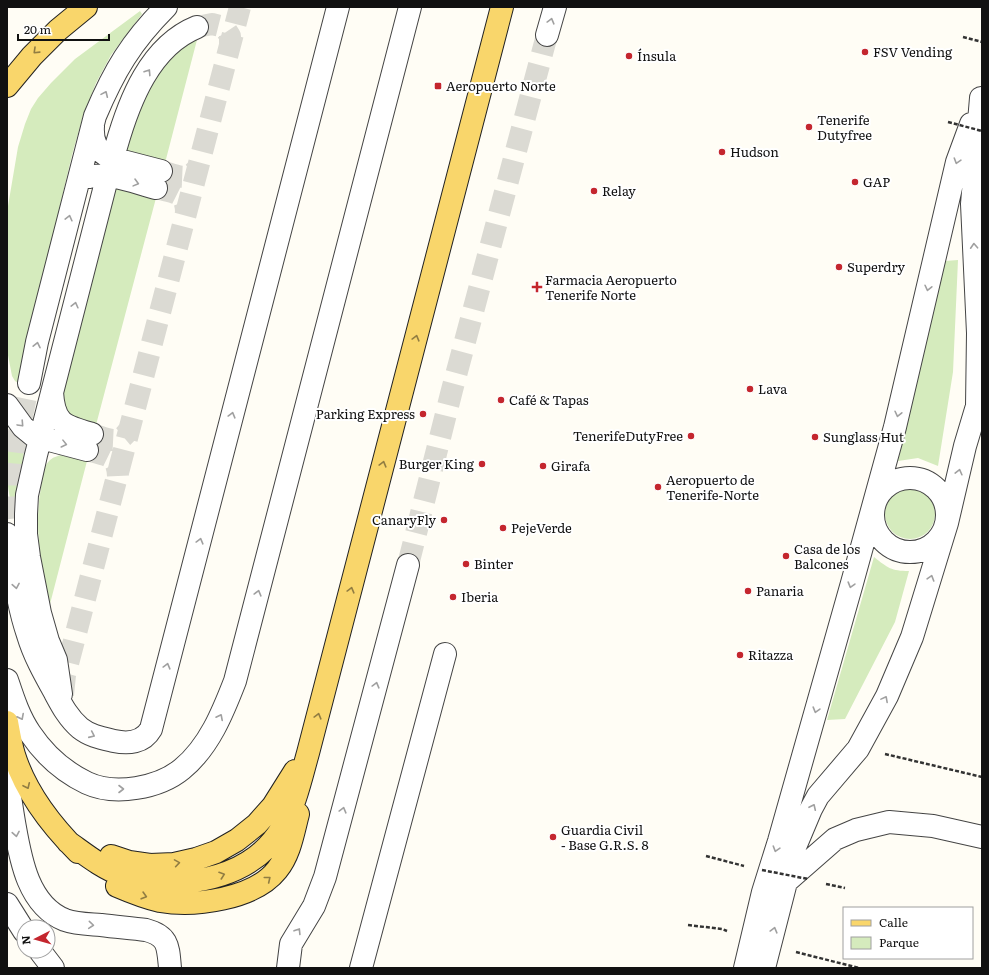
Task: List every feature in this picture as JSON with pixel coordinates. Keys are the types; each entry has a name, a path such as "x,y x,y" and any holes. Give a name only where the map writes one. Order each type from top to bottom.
{"main road":[{"path":"7,86 32,56 58,30 86,7"},
{"path":"7,722 14,755 28,789 42,810 68,842 98,872 114,885 130,892 160,901 187,903 208,901 249,891 266,881 277,871 286,857 300,805 310,747 502,7"},
{"path":"42,810 70,835 103,854 129,862 150,865 174,864 196,859 216,852 237,840 257,824 288,783 310,747"}],"street":[{"path":"29,383 95,116 119,65 150,22 166,7"},
{"path":"7,534 27,634 34,653 71,720 94,736 124,743 131,743 143,738 148,734 151,728 338,7"},
{"path":"7,680 17,708 30,732 44,751 66,770 88,783 102,787 120,789 138,788 169,778 183,768 197,753 212,732 226,706 235,681 410,7"},
{"path":"547,35 554,7"},
{"path":"116,146 131,103 141,82 154,62 177,38 187,31 197,27"},
{"path":"764,968 795,847 818,796 858,749 887,696 912,637 946,523 965,446 977,406 978,333 972,204 978,173 981,96"},
{"path":"745,968 763,892 779,841 895,427 956,162 981,96"},
{"path":"76,190 88,178 96,175 158,180 104,155 94,144 93,126"},
{"path":"62,701 59,673 40,613 29,557 26,534 27,495 40,438 105,186"},
{"path":"7,392 28,397 36,396 54,386"},
{"path":"7,405 23,428 34,436 40,438 89,442 65,425 54,412 54,386"},
{"path":"905,477 918,478 929,482 938,489 944,499 947,511 946,523 942,535 933,545 921,551 908,553 896,550 884,543 877,533 872,520 873,507 877,496 884,487 894,480 905,477"},
{"path":"288,968 291,944 314,906 325,877 408,565"},
{"path":"362,966 445,654"},
{"path":"7,768 8,786 24,871 33,890 44,905 54,914 65,920 79,923 146,930 157,933 163,937 168,945 170,968"},
{"path":"787,881 835,839 856,830 889,822 933,826 982,837"},
{"path":"7,904 16,919"},
{"path":"46,959 53,968"}],"path":[{"path":"963,37 982,42"},
{"path":"948,122 982,131"},
{"path":"914,760 982,777"},
{"path":"706,856 727,861"},
{"path":"762,870 808,879"}],"green space":[{"path":"140,11 142,14 111,55 96,83 83,116 72,155 18,383 12,376 7,350 7,212 18,147 25,124 31,109 38,98 75,59"},
{"path":"198,36 165,163 123,152 144,93 177,48"},
{"path":"114,186 156,198 96,425 74,419 64,409 62,394"},
{"path":"958,260 953,372 938,466 918,458 898,461 945,261"},
{"path":"7,431 12,438 25,447 17,491 15,512 12,512 7,480"},
{"path":"60,455 87,461 50,604 43,575 39,546 38,516 42,476 45,466 50,460"},
{"path":"905,489 915,489 928,496 935,509 935,519 928,532 915,539 905,539 896,535 889,528 885,519 885,509 889,500 896,493"},
{"path":"874,557 890,568 909,571 895,622 845,719 827,720"}],"tunnel":[{"path":"63,695 65,675 240,7"},
{"path":"197,27 212,24 224,27 230,36 230,46"},
{"path":"408,565 452,390 547,35"},
{"path":"161,171 182,177 191,175 199,166"},
{"path":"156,188 178,194 184,201 186,213"},
{"path":"20,551 14,515 13,497 19,432 29,383"},
{"path":"92,434 118,440 122,438 130,428"},
{"path":"87,450 105,455 113,460 118,476"}],"place":[{"name":"FSV Vending","path":"865,52"},
{"name":"Ínsula","path":"629,56"},
{"name":"Aeropuerto Norte","path":"438,86"},
{"name":"Tenerife Dutyfree","path":"809,127"},
{"name":"Hudson","path":"722,152"},
{"name":"GAP","path":"855,182"},
{"name":"Relay","path":"594,191"},
{"name":"Superdry","path":"839,267"},
{"name":"Farmacia Aeropuerto Tenerife Norte","path":"537,287"},
{"name":"Lava","path":"750,389"},
{"name":"Café & Tapas","path":"501,400"},
{"name":"Parking Express","path":"423,414"},
{"name":"TenerifeDutyFree","path":"691,436"},
{"name":"Sunglass Hut","path":"815,437"},
{"name":"Burger King","path":"482,464"},
{"name":"Girafa","path":"543,466"},
{"name":"Aeropuerto de Tenerife-Norte","path":"658,487"},
{"name":"CanaryFly","path":"444,520"},
{"name":"PejeVerde","path":"503,528"},
{"name":"Casa de los Balcones","path":"786,556"},
{"name":"Binter","path":"466,564"},
{"name":"Panaria","path":"748,591"},
{"name":"Iberia","path":"453,597"},
{"name":"Ritazza","path":"740,655"},
{"name":"Guardia Civil - Base G.R.S. 8","path":"553,837"}]}
